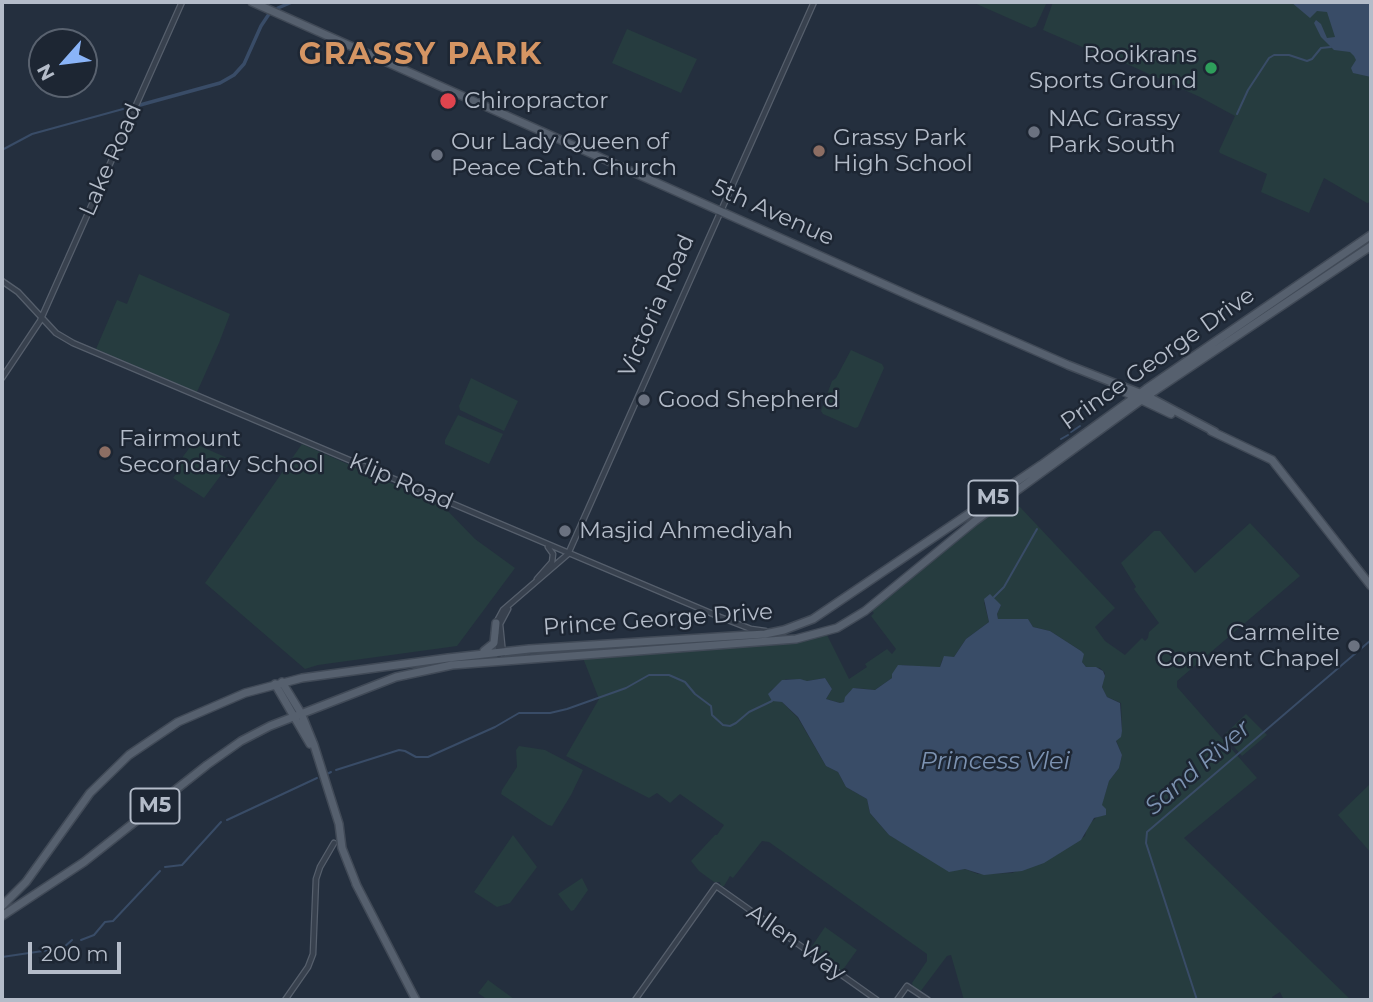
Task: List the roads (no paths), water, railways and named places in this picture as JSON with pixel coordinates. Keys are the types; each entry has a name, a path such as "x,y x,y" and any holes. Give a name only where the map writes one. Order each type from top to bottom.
{"main road":[{"name":"5th Avenue","path":"252,2 1140,397"},
{"name":"Prince George Drive","path":"2,916 84,862 228,750 254,733 417,671 452,665 783,640 827,632 858,616 969,526 1140,397 1371,235"},
{"name":"Prince George Drive","path":"2,906 26,882 90,793 129,755 168,727 245,693 323,674 501,652 754,635 790,628 813,619 1104,420 1371,246"},
{"path":"1163,404 1158,397 1160,390 1190,366"},
{"name":"5th Avenue","path":"1087,373 1140,397"},
{"path":"1104,420 1119,403 1119,394 1114,387"},
{"path":"1140,397 1163,404 1215,432"},
{"path":"1140,397 1272,460 1371,586"},
{"path":"470,655 488,650 493,645 496,623"},
{"path":"754,635 764,639 783,640"},
{"path":"279,683 318,760"},
{"path":"326,704 310,718 310,734 339,827 338,844 416,1000"},
{"path":"297,715 310,734"}],"street":[{"name":"Lake Road","path":"2,378 41,318 182,2"},
{"name":"Victoria Road","path":"496,623 501,611 568,554 814,2"},
{"name":"Klip Road","path":"2,281 18,292 59,335 73,343 739,625 761,631 790,628"},
{"path":"536,583 551,565 553,558 550,549 542,542"},
{"path":"501,652 500,624 510,606"},
{"path":"496,623 502,661"},
{"name":"Klip Road","path":"739,625 754,635"},
{"path":"285,1000 308,967 313,954 316,879 320,867 338,844"},
{"name":"Allen Way","path":"635,1000 716,886 877,1000"},
{"path":"897,1000 907,986 928,1000"}],"water":[{"path":"1291,2 1371,2 1371,77 1353,73 1351,68 1356,60 1354,56 1350,52 1334,50 1321,37 1314,23 1316,20 1321,24 1327,38 1335,37 1327,12 1317,11 1310,18"},
{"name":"Princess Vlei","path":"990,594 1001,605 998,619 1028,619 1033,627 1050,631 1081,651 1084,654 1082,662 1086,667 1096,667 1103,671 1105,676 1102,687 1107,697 1120,703 1122,731 1121,737 1116,741 1122,755 1119,768 1109,781 1102,805 1106,809 1106,815 1094,818 1081,840 1044,863 1022,871 984,875 965,869 949,872 889,835 870,813 867,799 846,787 838,772 826,766 798,717 782,702 772,701 768,694 782,680 807,681 825,678 832,689 826,699 840,703 844,702 853,688 875,690 892,678 898,665 940,667 944,656 954,657 966,639 989,622 984,599"}],"waterway":[{"path":"278,8 292,2"},
{"path":"140,105 220,83 234,75 244,64 269,14"},
{"path":"1237,114 1248,90 1269,58 1274,55 1289,55 1307,61 1321,48 1331,47"},
{"path":"2,150 32,134 123,109"},
{"path":"1071,432 1080,426"},
{"path":"1061,439 1068,435"},
{"path":"994,597 1004,587 1037,529"},
{"name":"Sand River","path":"1197,1000 1146,843 1147,832 1371,640"},
{"path":"336,770 399,750 416,757 428,757 495,727 519,713 550,713 567,709 626,688 649,675 669,675 685,682 711,706 712,715 723,725 730,726 749,712 772,701"},
{"path":"327,774 331,772"},
{"path":"227,820 317,778"},
{"path":"165,867 182,865 221,822"},
{"path":"81,940 94,935 105,922 113,921 160,871"},
{"path":"2,957 63,948 72,940"}],"place":[{"name":"Rooikrans Sports Ground","path":"1211,68"},
{"name":"Chiropractor","path":"448,101"},
{"name":"NAC Grassy Park South","path":"1034,132"},
{"name":"Grassy Park High School","path":"819,151"},
{"name":"Our Lady Queen of Peace Cath. Church","path":"437,155"},
{"name":"Good Shepherd","path":"644,400"},
{"name":"Fairmount Secondary School","path":"105,452"},
{"name":"Masjid Ahmediyah","path":"565,531"},
{"name":"Carmelite Convent Chapel","path":"1354,646"}],"district":[{"name":"GRASSY PARK","path":"421,55"}]}
